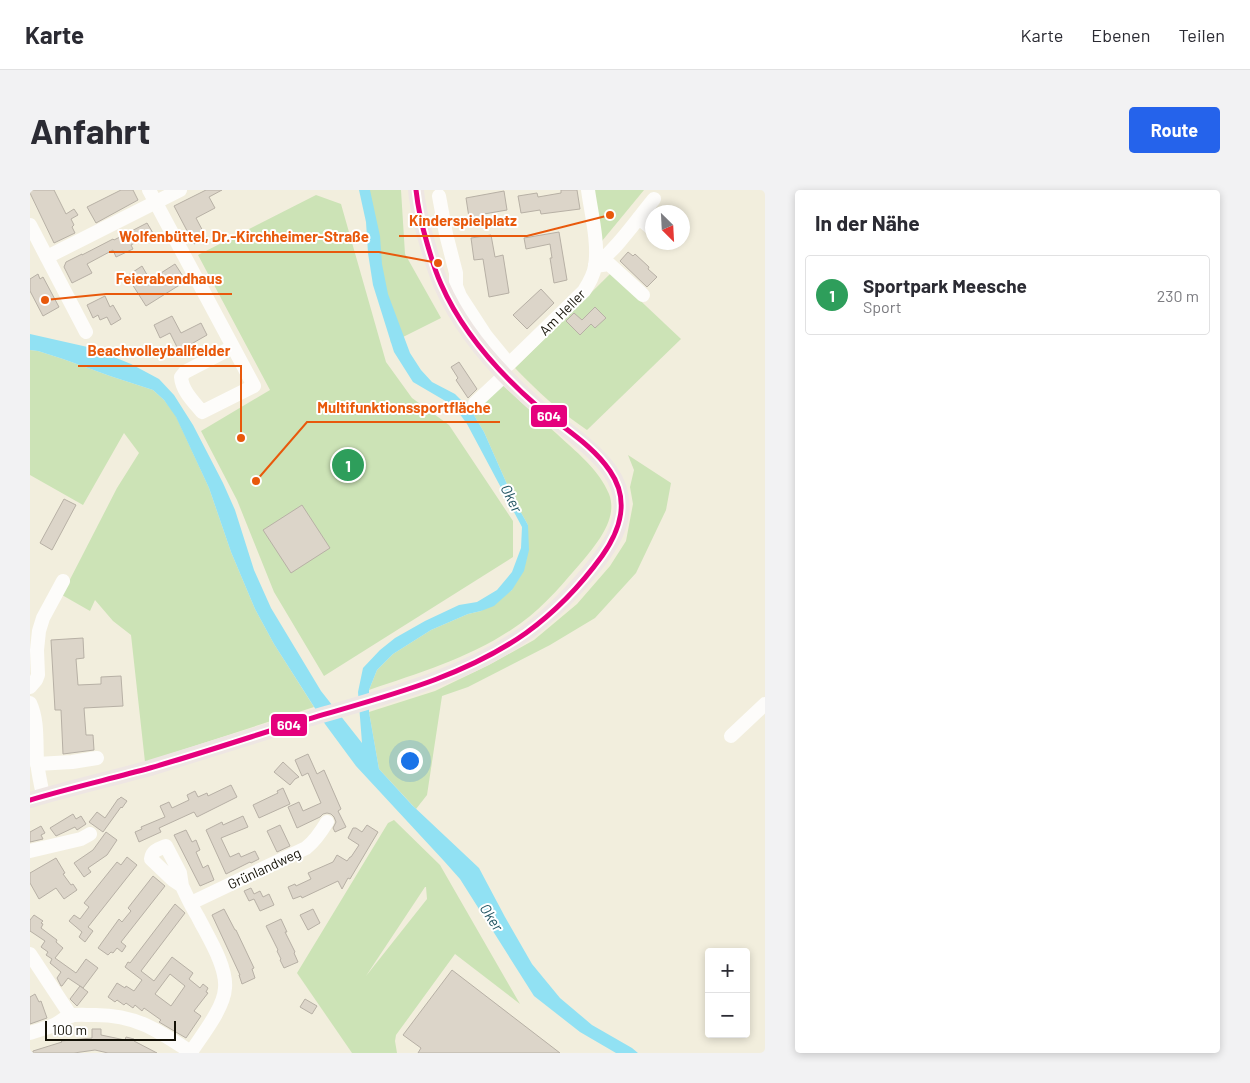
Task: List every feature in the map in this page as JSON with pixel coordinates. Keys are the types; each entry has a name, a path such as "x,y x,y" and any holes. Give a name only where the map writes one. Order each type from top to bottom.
{"main road":[{"path":"36,798 150,768 306,720 403,690 477,662 501,649 532,628 563,599 596,564 609,547 619,525 621,515 620,494 617,484 608,468 531,401 507,370 479,346 468,331 441,284 420,216 416,190"}],"street":[{"path":"47,257 153,196 180,190"},
{"name":"Am Heller","path":"475,403 584,291 588,284 595,266 596,245 588,190"},
{"path":"153,196 254,386 202,412 184,388 181,383 181,377 186,372 233,347"},
{"path":"439,196 456,273 456,286 460,296 507,370"},
{"path":"595,266 607,256 654,199"},
{"path":"639,218 645,223"},
{"path":"30,225 86,332"},
{"path":"595,266 609,264 643,295"},
{"path":"30,687 38,675 38,639 43,618 63,581"},
{"path":"30,703 33,708 37,764 36,798"},
{"path":"732,736 765,704"},
{"path":"37,764 97,758"},
{"name":"Grünlandweg","path":"191,903 306,848 316,839 327,822"},
{"path":"30,851 80,839 90,834"},
{"path":"30,1033 56,1024 70,1016 105,1014 130,1018 146,1024 191,1053 218,1009 225,989 225,978 214,948 182,886"},
{"path":"30,954 70,1016"}],"green space":[{"path":"363,190 401,190 405,254 441,318 391,343 365,195"},
{"path":"593,190 644,190 602,241"},
{"path":"316,195 341,204 386,362 412,398 449,425 513,521 513,557 324,676 274,592 237,500 201,431 270,390 198,255"},
{"path":"611,273 681,339 587,430 549,401 515,368"},
{"path":"30,350 63,359 153,390 164,400 175,414 209,488 231,552 255,609 274,644 314,707 145,762 131,635 113,621 95,600 90,611 62,595 117,488 139,453 124,433 83,505 30,475"},
{"path":"500,383 579,454 599,476 609,494 611,503 611,511 606,528 590,551 547,601 504,635 467,654 429,670 369,690 377,670 393,654 431,630 468,614 481,611 512,590 528,525 514,500 484,432 471,410"},
{"path":"628,455 671,483 666,510 636,573 595,618 550,645 468,687 442,696 427,795 416,809 379,769 369,712 435,691 489,665 534,640 577,604 610,566 626,541 633,504 630,487 634,470"},
{"path":"394,820 440,865 520,1004 455,954 396,1035 397,1053 352,1053 297,973 388,823","holes":["425,887 427,899 366,976"]}],"water":[{"name":"Oker","path":"359,190 370,190 380,236 382,264 388,294 410,353 421,370 432,382 455,394 471,410 484,432 514,500 528,525 529,550 524,571 512,590 494,606 468,614 431,630 393,654 377,670 369,690 369,712 379,769 412,805 479,868 532,964 560,998 592,1025 638,1053 616,1053 580,1032 534,996 460,879 356,766 325,724 274,644 255,609 231,552 209,488 176,417 164,400 153,390 63,359 30,350 30,334 92,348 131,364 159,379 174,395 193,425 223,483 235,510 254,570 271,608 321,691 362,743 358,692 363,668 380,650 395,638 459,605 477,602 497,590 512,572 521,548 522,527 467,424 454,406 413,382 394,352 373,285 366,222"}],"building":[{"path":"30,190 54,190 66,214 74,209 78,215 71,219 75,233 54,243"},
{"path":"121,190 133,190 138,200 96,223 87,207"},
{"path":"206,190 222,190 209,197 215,208 196,218 206,237 194,244 174,206"},
{"path":"561,190 577,190 580,209 541,214 540,210 521,213 518,196 537,193 538,197 561,193"},
{"path":"504,191 507,210 484,214 485,222 470,224 466,198"},
{"path":"147,223 153,233 131,245 133,249 116,257 113,250 87,264 92,273 72,283 64,267 66,262"},
{"path":"559,232 567,280 554,283 550,244 526,249 524,238"},
{"path":"491,235 495,257 503,255 509,293 489,297 483,259 474,260 471,238"},
{"path":"628,252 633,256 635,254 657,277 647,287 620,261"},
{"path":"175,264 186,281 146,306 127,276 142,266 150,280"},
{"path":"38,274 40,279 43,277 59,307 43,316 30,291 30,279"},
{"path":"541,289 554,303 527,329 513,315"},
{"path":"105,296 110,307 113,305 121,319 111,325 107,317 100,320 98,315 93,318 87,305"},
{"path":"595,307 606,318 595,328 591,324 580,335 566,321 574,313 582,320"},
{"path":"172,316 181,333 201,323 207,335 186,347 188,351 181,355 170,333 160,338 154,325"},
{"path":"459,362 477,389 468,398 456,380 458,378 451,367"},
{"path":"64,499 76,505 52,550 40,543"},
{"path":"302,505 330,548 291,573 263,530"},
{"path":"83,638 84,658 76,659 78,685 101,684 101,677 121,676 123,706 84,708 86,735 93,735 94,750 63,754 61,710 55,710 51,640"},
{"path":"308,754 317,774 324,770 341,809 338,811 346,827 335,832 333,828 336,822 334,817 327,813 297,828 288,807 299,802 303,811 321,803 308,773 302,776 295,760"},
{"path":"283,762 299,777 290,785 274,772"},
{"path":"231,785 237,797 197,817 194,812 159,828 161,832 139,842 135,832 142,829 141,827 165,817 160,806 169,802 172,808 189,800 187,795 195,791 198,797 207,793 208,796"},
{"path":"283,788 290,804 259,818 253,805 278,793 277,791"},
{"path":"121,797 127,801 103,832 89,822 97,812 105,818"},
{"path":"73,814 76,819 81,816 86,824 77,830 75,827 56,836 50,828"},
{"path":"243,816 248,827 221,838 230,857 239,853 241,857 255,851 259,859 226,874 206,830 222,822 223,825"},
{"path":"280,825 290,846 277,852 267,831"},
{"path":"367,825 378,832 342,889 338,881 302,898 301,896 293,899 288,887 295,884 296,886 311,879 308,873 333,862 337,855 347,861 359,845 348,838 353,828 362,832"},
{"path":"41,826 45,833 41,835 43,839 30,842 30,832"},
{"path":"186,830 192,842 196,840 200,850 196,852 203,868 208,865 214,880 200,886 174,835"},
{"path":"106,832 117,840 107,855 88,868 91,872 84,877 74,863 93,850"},
{"path":"127,857 137,865 88,927 93,931 85,942 79,937 82,932 69,921 74,915 80,919 89,907 84,903 117,862 121,865"},
{"path":"56,858 65,873 63,874 77,890 64,899 56,888 39,899 30,883 30,873"},
{"path":"153,876 165,886 121,942 126,946 122,952 117,948 108,955 98,948 119,919 122,922 131,911 128,908"},
{"path":"251,888 254,894 260,891 263,897 269,894 274,905 260,911 254,899 249,901 244,891"},
{"path":"175,904 185,913 141,971 154,981 172,957 193,973 189,979 200,988 203,984 208,988 206,992 208,993 194,1011 201,1016 186,1038 159,1022 161,1020 144,1008 142,1011 135,1005 133,1008 117,1000 115,1002 108,997 117,983 134,991 142,980 125,967 128,962 130,963","holes":["170,974 185,986 171,1006 155,994"]},
{"path":"224,909 254,968 252,969 255,978 242,984 240,975 212,915"},
{"path":"313,909 320,923 308,930 300,915"},
{"path":"34,915 43,921 41,928 57,940 56,942 63,948 55,958 76,973 86,959 98,968 83,988 68,978 61,986 57,978 61,972 50,963 52,959 46,955 48,952 41,947 45,941 30,931 30,920"},
{"path":"281,919 298,962 284,968 278,950 266,926"},
{"path":"452,970 560,1053 418,1053 421,1048 403,1035"},
{"path":"80,986 88,992 77,1006 70,999"},
{"path":"35,994 39,1002 41,1001 47,1018 30,1024 30,997"},
{"path":"305,999 317,1006 312,1014 300,1007"},
{"path":"92,1029 101,1029 101,1035 125,1040 126,1037 134,1039 134,1041 157,1053 108,1053 95,1050 74,1053 33,1053 33,1051 61,1041 92,1038"}],"transit line":[{"name":"604","path":"30,800 168,763 385,697 472,664 500,650 547,616 567,598 609,546 621,514 620,493 616,482 603,461 594,452 546,414 508,379 482,350 459,319 437,274 423,230 416,190"}],"place":[{"name":"Kinderspielplatz","path":"610,215"},
{"name":"Wolfenbüttel, Dr.-Kirchheimer-Straße","path":"438,263"},
{"name":"Feierabendhaus","path":"45,300"},
{"name":"Beachvolleyballfelder","path":"241,438"},
{"name":"Sportpark Meesche","path":"348,465"},
{"name":"Multifunktionssportfläche","path":"256,481"}]}
